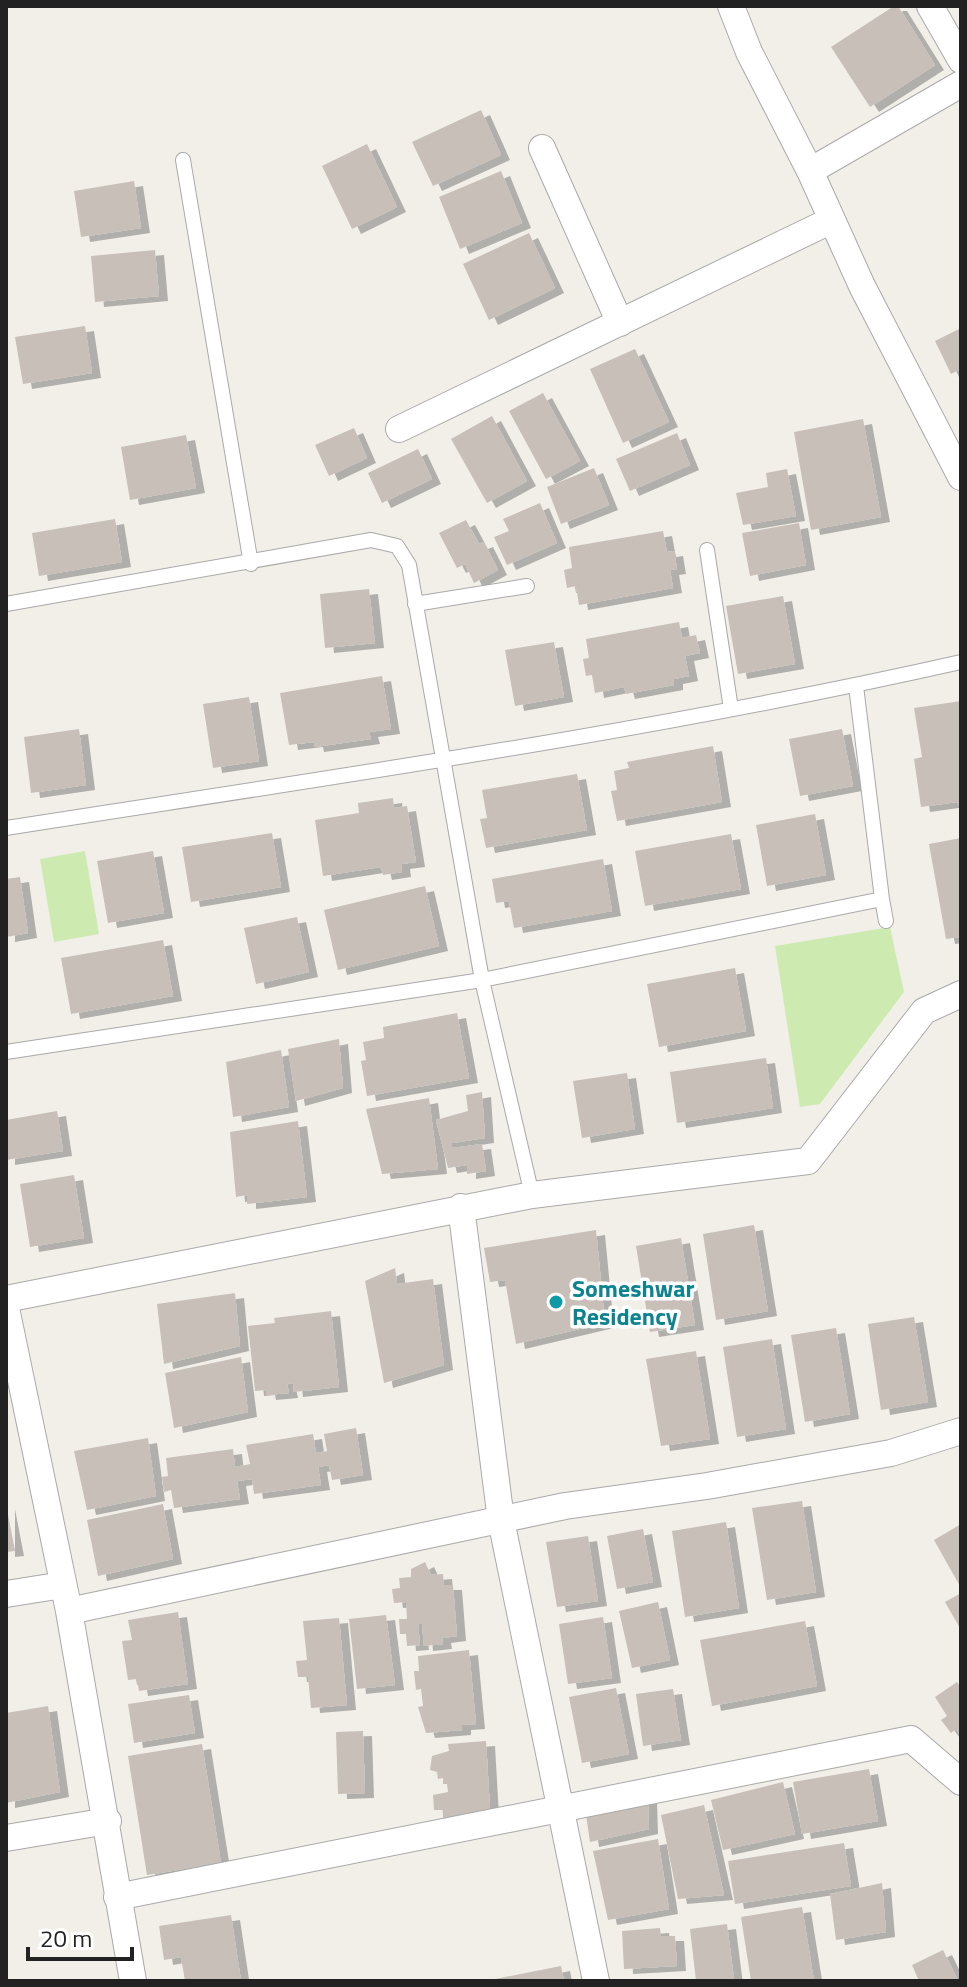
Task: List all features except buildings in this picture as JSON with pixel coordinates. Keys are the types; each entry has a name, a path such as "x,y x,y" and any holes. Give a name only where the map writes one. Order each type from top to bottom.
{"street":[{"path":"731,6 749,52 954,469 961,477"},
{"path":"930,6 961,60"},
{"path":"810,171 961,84"},
{"path":"542,148 620,323"},
{"path":"399,429 832,220"},
{"path":"6,1299 461,1207 532,1195 808,1161 924,1011 961,994"},
{"path":"461,1207 501,1520 596,1981"},
{"path":"6,1308 69,1611 108,1821 117,1897 133,1981"},
{"path":"69,1611 565,1506 707,1486 891,1453 961,1431"},
{"path":"6,1594 63,1585"},
{"path":"117,1897 911,1739 961,1782"},
{"path":"6,1838 108,1821"}],"lane":[{"path":"183,160 251,564"},
{"path":"6,604 251,564 371,540 397,546 409,565 482,980 532,1195"},
{"path":"707,550 731,709"},
{"path":"415,604 527,586"},
{"path":"6,828 442,760 856,686 961,662"},
{"path":"856,686 886,921"},
{"path":"6,1052 482,980 882,899"}],"green space":[{"path":"85,851 99,934 54,942 40,859"},
{"path":"890,927 904,992 820,1104 800,1107 775,946"}],"place":[{"name":"Someshwar Residency","path":"556,1302"}]}
